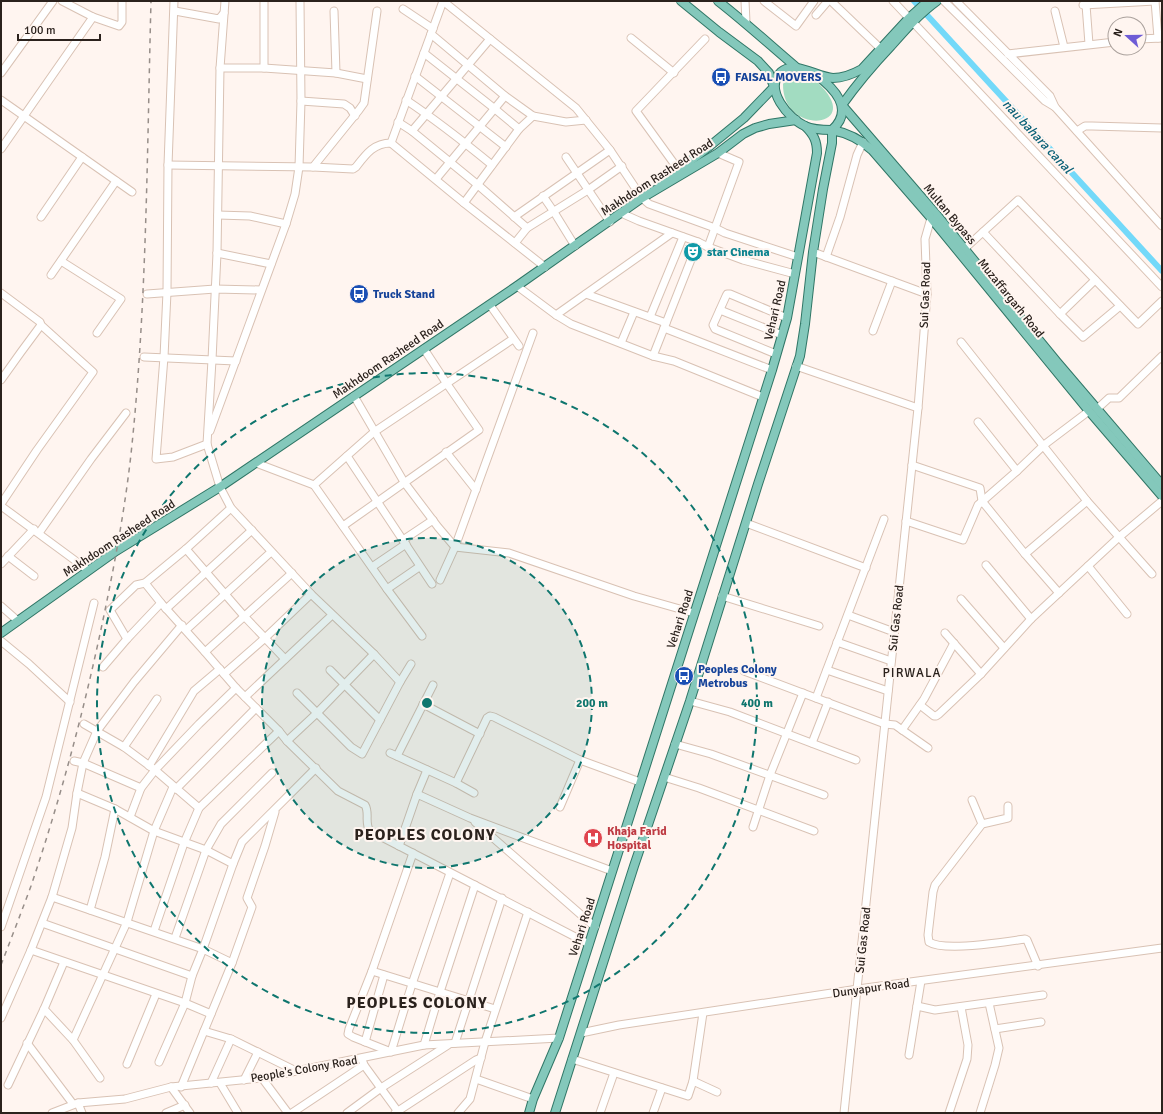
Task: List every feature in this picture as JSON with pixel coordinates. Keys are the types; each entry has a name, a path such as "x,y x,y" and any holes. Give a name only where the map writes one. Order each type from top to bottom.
{"main road":[{"path":"682,1 718,32 758,61 769,73 780,103 786,112 805,126 815,129 832,130 839,124 843,115 842,105 832,88 815,74"},
{"path":"718,1 746,22 770,46 796,67 815,74 835,78 854,74 862,69 912,18 932,2"},
{"path":"842,105 860,80 912,18"},
{"path":"642,198 744,118 774,88 781,72 788,68 796,67"},
{"name":"Multan Bypass","path":"842,105 936,214 962,251 1162,485"},
{"name":"Makhdoom Rasheed Road","path":"1,633 88,570 256,463 490,305 610,222 642,198 718,153 743,134 755,128 769,124 796,120"},
{"name":"Vehari Road","path":"529,1113 533,1099 559,1038 772,370 787,318 817,153 817,143 813,134 805,126"},
{"path":"556,1112 580,1033 690,701 722,596 800,356 813,252 832,143 832,130"},
{"name":"Muzaffargarh Road","path":"832,130 847,133 872,150 962,251 1089,411 1162,496"}],"street":[{"path":"1,73 53,1"},
{"path":"62,1 117,26 120,26 122,22 122,1"},
{"path":"174,1 175,11 168,165 167,292 164,357 156,459 173,457 207,442 286,224 295,194 299,167 301,101 300,1"},
{"path":"225,1 220,68 217,253 207,442 220,487 231,508 311,594 374,654 400,682"},
{"path":"264,1 264,68"},
{"path":"391,142 443,1 576,108 622,166 642,198 649,204 725,233 798,257"},
{"path":"745,1 746,22"},
{"path":"764,1 796,26 814,1"},
{"path":"816,14 828,1"},
{"path":"831,1 881,49"},
{"path":"894,1 912,18 1162,287"},
{"path":"944,1 1044,101 1055,107"},
{"path":"956,1 1050,96 1055,107 1162,226"},
{"path":"1089,44 1084,5 1155,1 1160,38 1147,39"},
{"path":"404,9 432,31 468,65 505,96 533,116 566,122 586,120"},
{"path":"1055,10 1064,46"},
{"path":"175,11 219,19 224,13"},
{"path":"334,11 336,72"},
{"path":"313,167 364,103 377,12"},
{"path":"1,149 93,16"},
{"path":"969,25 974,19"},
{"path":"980,36 985,31"},
{"path":"631,38 674,72"},
{"path":"412,130 490,39"},
{"path":"678,169 636,111 705,39"},
{"path":"1008,54 1064,46 1107,43"},
{"path":"424,53 495,109 519,130"},
{"path":"220,68 264,68 336,72 367,79"},
{"path":"415,76 506,147"},
{"path":"436,179 505,96"},
{"path":"1,100 132,192"},
{"path":"406,100 427,113 492,165"},
{"path":"301,101 344,104 350,108 354,116"},
{"path":"464,203 519,130 533,116"},
{"path":"398,122 412,130 528,228"},
{"path":"1077,131 1085,126 1162,128"},
{"path":"168,165 353,169 374,147 391,142 464,203 545,267"},
{"path":"826,257 840,217 856,155 862,142"},
{"path":"514,217 610,150"},
{"path":"708,247 739,162 718,153"},
{"path":"41,217 82,157"},
{"path":"566,157 576,174 610,222"},
{"path":"515,243 528,228 588,190 622,166"},
{"path":"51,275 116,181"},
{"path":"543,196 575,246"},
{"path":"962,251 1018,200 1138,324 1162,301"},
{"path":"621,213 743,260 795,274"},
{"path":"218,215 250,216 286,224"},
{"name":"Sui Gas Road","path":"844,1113 918,408 928,294 925,239 931,218"},
{"path":"983,232 1083,337 1120,306"},
{"path":"556,315 672,233"},
{"path":"650,317 683,237"},
{"path":"653,356 698,242"},
{"path":"813,252 928,294"},
{"path":"217,253 271,264"},
{"path":"61,261 120,299 97,332"},
{"path":"1060,314 1095,280"},
{"path":"873,331 892,281"},
{"path":"517,286 556,315 571,324 653,356 674,361 763,397"},
{"path":"147,294 215,289 261,290"},
{"path":"1,293 40,322 41,326 93,372 37,450 1,505 88,570"},
{"path":"586,294 650,317 665,326 772,370"},
{"path":"776,354 715,329 713,325 727,294 787,318"},
{"path":"490,305 519,346"},
{"path":"720,310 782,335"},
{"path":"621,343 634,312"},
{"path":"1,380 3,372 41,326"},
{"path":"440,580 455,547 533,333"},
{"path":"314,485 374,432 514,339"},
{"path":"961,342 1087,501 1118,538 1152,574"},
{"path":"343,526 479,430 446,384 424,349"},
{"path":"144,356 236,361"},
{"path":"1097,409 1109,398 1120,398 1162,356"},
{"path":"796,366 918,408"},
{"path":"354,396 404,482 455,547 509,553 634,596 694,613"},
{"path":"906,521 963,540 978,505 1044,445 1089,411"},
{"path":"34,576 3,560 36,531 126,413"},
{"path":"978,422 1017,471"},
{"path":"446,452 476,490"},
{"path":"347,456 432,584"},
{"path":"256,463 314,485 422,636"},
{"path":"912,465 980,488 982,501 1059,593"},
{"path":"1025,554 1087,501"},
{"path":"920,705 936,716 980,674 1031,619 1118,538 1162,501"},
{"path":"127,639 110,610 136,585 145,583 186,549 231,508"},
{"path":"816,698 884,519"},
{"path":"372,567 433,520"},
{"path":"746,522 866,568"},
{"path":"166,609 252,530"},
{"path":"186,549 244,616 285,659"},
{"path":"1,1018 31,950 52,897 72,828 83,764 97,731 134,682 184,627 226,594 271,552"},
{"path":"986,565 1031,619"},
{"path":"387,589 419,566"},
{"path":"1088,566 1127,614"},
{"path":"206,652 292,573"},
{"path":"145,583 236,688 287,741 338,791 365,805 367,811 367,824 370,830 450,873 502,898 589,944"},
{"path":"149,766 194,692 265,638 311,594"},
{"path":"722,596 819,626"},
{"path":"960,599 1004,648"},
{"path":"1,927 46,797 94,603"},
{"path":"103,667 161,603"},
{"path":"1,606 18,620"},
{"path":"245,697 332,615"},
{"path":"848,615 894,632"},
{"path":"946,633 980,674"},
{"path":"1,641 29,664 70,702"},
{"path":"837,642 891,661"},
{"path":"902,730 920,705 954,643"},
{"path":"287,741 317,713 374,654"},
{"path":"297,693 351,747 362,754 411,664"},
{"path":"330,670 380,720"},
{"path":"826,670 888,691"},
{"path":"744,671 885,724 895,725 928,748"},
{"path":"397,756 433,685"},
{"path":"130,817 141,788 155,770 236,688"},
{"path":"753,827 770,775 803,693"},
{"path":"124,747 157,698"},
{"path":"690,701 730,712 856,760"},
{"path":"812,743 828,702"},
{"path":"423,704 480,734"},
{"path":"73,1040 127,922 154,831 175,788 256,708"},
{"path":"456,783 490,716 580,760 640,782"},
{"path":"84,724 124,747 155,770 199,808"},
{"path":"154,931 184,843 199,808 279,732"},
{"path":"675,744 711,754 824,795"},
{"path":"390,753 456,783 474,793"},
{"path":"560,807 580,760"},
{"path":"74,761 141,788"},
{"path":"159,1062 184,1003 192,976 242,842 316,768"},
{"path":"399,846 427,770"},
{"path":"175,938 206,850 221,824 272,772"},
{"path":"664,777 699,788 814,831"},
{"path":"77,792 115,809 154,831 206,850 233,864"},
{"path":"417,794 470,818 612,871"},
{"path":"972,800 982,824"},
{"path":"1008,806 1009,816 1007,819 982,824 935,885 928,936 929,942 933,944 956,946 990,944 1025,939 1027,940 1038,966"},
{"path":"90,910 105,857 115,809"},
{"path":"181,1087 232,962 252,907 247,898 265,846 275,810"},
{"path":"470,818 595,927"},
{"path":"413,853 372,971 349,1029 348,1034 353,1037 391,1052 412,984 450,873"},
{"path":"424,1045 474,885"},
{"path":"52,897 175,938 232,962"},
{"path":"347,1113 381,1088 452,1043 502,898"},
{"path":"458,1113 470,1099 495,1009 528,912"},
{"path":"42,923 192,976"},
{"name":"Dunyapur Road","path":"580,1033 619,1025 858,989 1038,966 1162,948"},
{"path":"31,950 104,974 211,1014"},
{"path":"8,1084 44,1009 64,962"},
{"path":"372,971 495,1009"},
{"path":"365,1042 384,975"},
{"path":"909,1055 921,981"},
{"path":"127,1064 156,994"},
{"path":"917,1006 935,1010 1043,995"},
{"path":"980,1113 999,1048 989,1003"},
{"path":"949,1113 967,1059 968,1045 961,1007"},
{"path":"44,1009 73,1040 100,1078"},
{"path":"572,1059 688,1096 693,1081 703,1013"},
{"path":"995,1029 1041,1022"},
{"path":"204,1031 231,1039 296,1071"},
{"name":"People's Colony Road","path":"52,1113 76,1104 126,1099 172,1087 262,1078 296,1071 363,1062 391,1052 424,1045 559,1038"},
{"path":"211,1083 231,1039"},
{"path":"27,1043 82,1113"},
{"path":"244,1080 258,1052"},
{"path":"292,1113 363,1062 397,1112 481,1058"},
{"path":"600,1113 614,1073"},
{"path":"262,1078 288,1113"},
{"path":"476,1079 533,1099"},
{"path":"693,1081 717,1092"},
{"path":"220,1083 238,1113"},
{"path":"172,1087 190,1113"},
{"path":"653,1113 662,1088"},
{"path":"166,1113 185,1105"}],"green space":[{"path":"802,74 809,77 821,86 831,100 833,111 827,118 817,121 806,119 794,112 786,101 783,84 790,75"}],"waterway":[{"name":"nau bahara canal","path":"914,1 1162,271"}],"railway":[{"path":"1,965 31,886 72,752 97,649 123,515 131,454 140,341 146,228 151,1"}],"place":[{"name":"FAISAL MOVERS","path":"721,77"},
{"name":"star Cinema","path":"693,252"},
{"name":"Truck Stand","path":"359,294"},
{"name":"Peoples Colony Metrobus","path":"684,676"},
{"name":"Khaja Farid Hospital","path":"593,838"}],"district":[{"name":"PIRWALA","path":"912,672"},
{"name":"PEOPLES COLONY","path":"425,834"},
{"name":"PEOPLES COLONY","path":"417,1002"}]}
